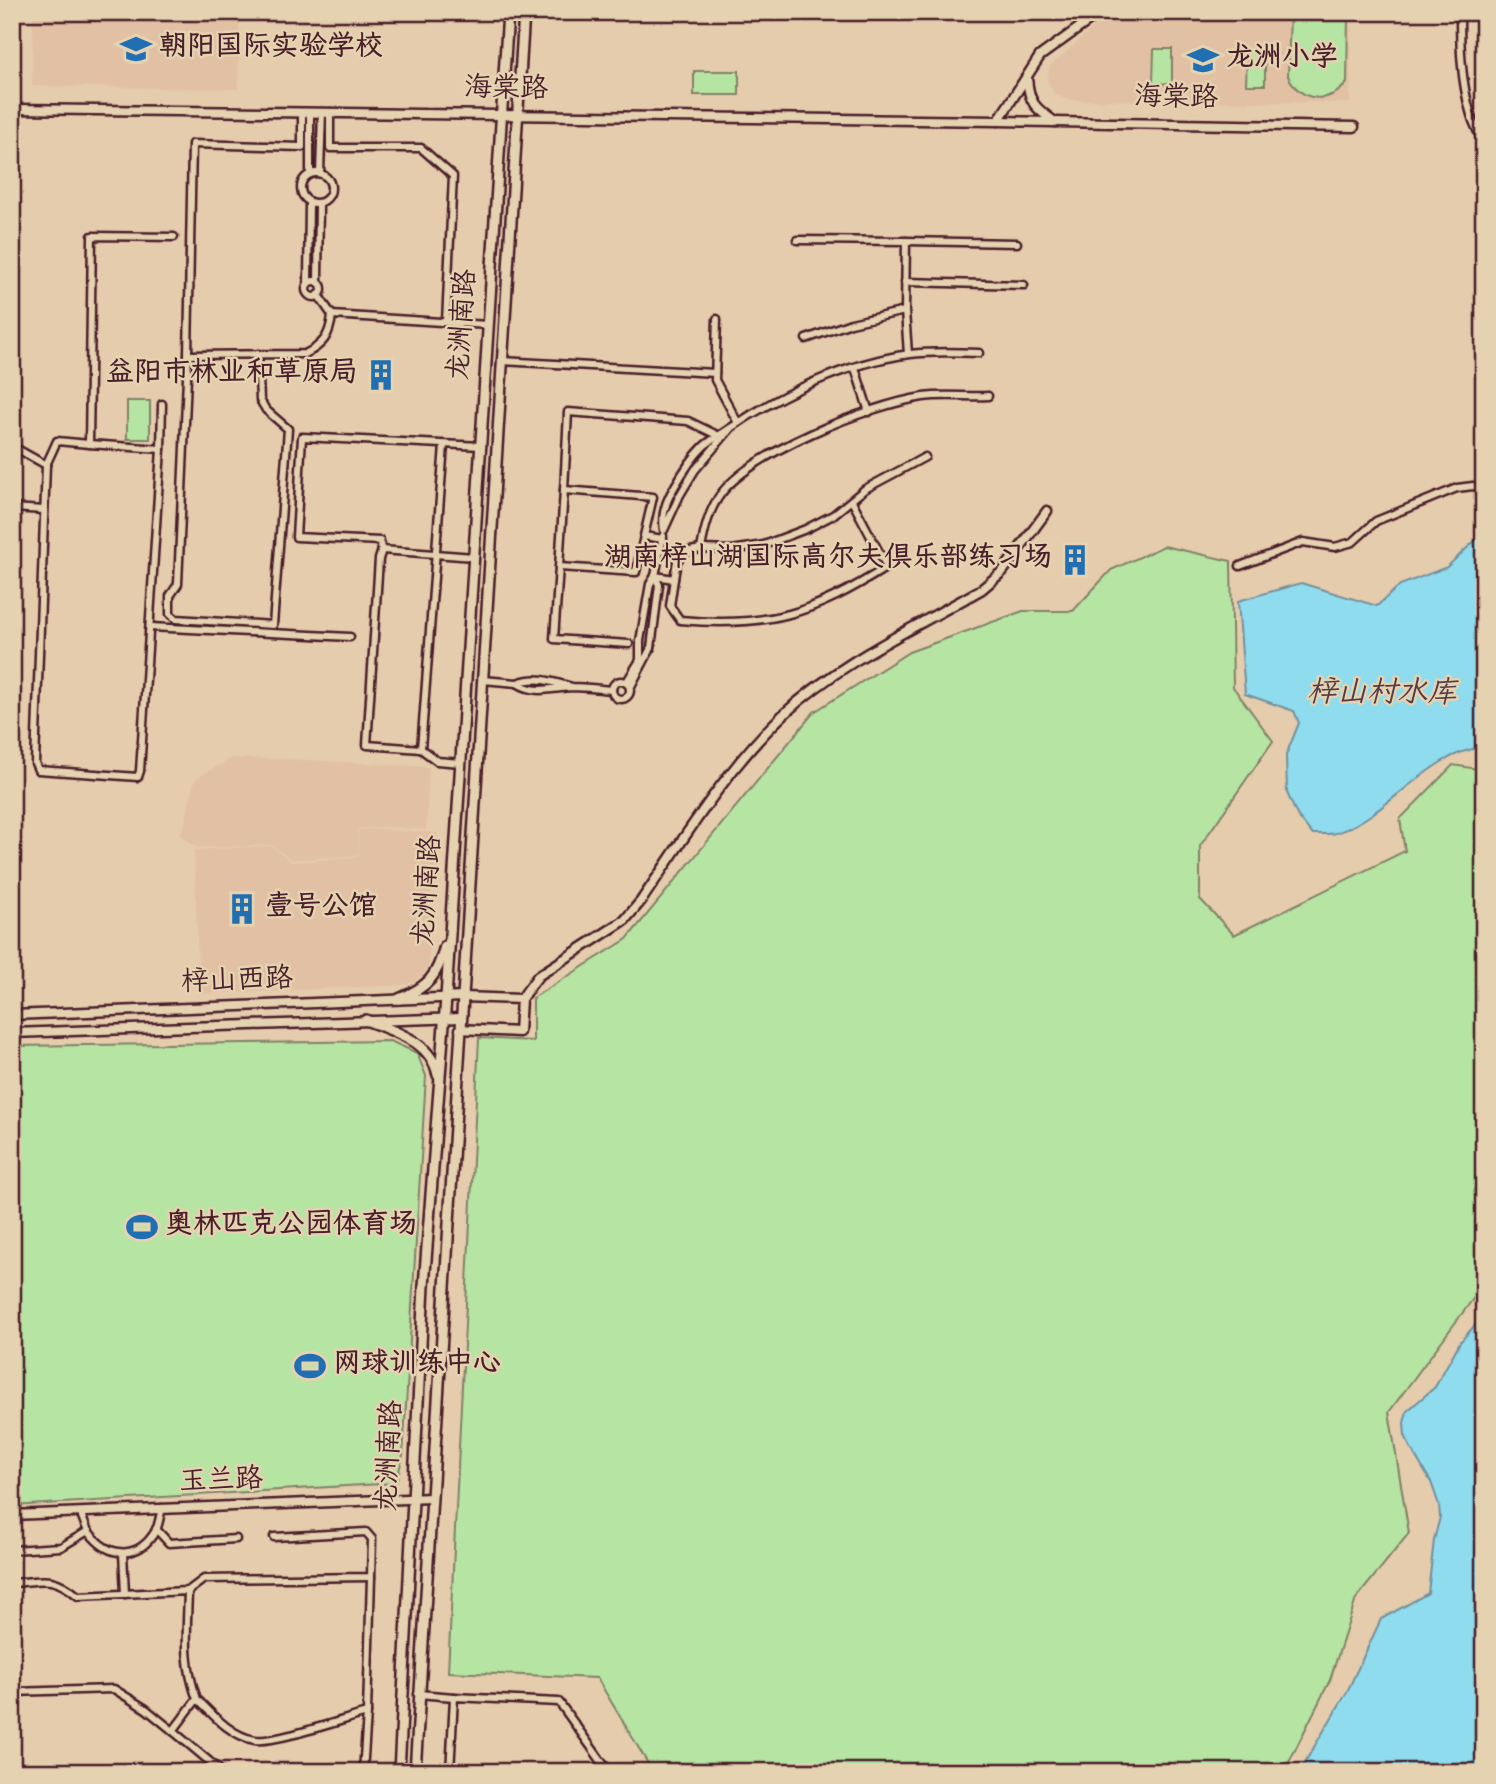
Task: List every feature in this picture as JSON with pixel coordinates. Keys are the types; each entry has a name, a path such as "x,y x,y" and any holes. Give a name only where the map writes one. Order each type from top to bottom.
{"main road":[{"name":"龙洲南路","path":"399,1772 424,1299 451,924 508,12"},
{"name":"龙洲南路","path":"415,1772 524,12"},
{"path":"399,999 415,993 432,981 451,924"},
{"path":"366,1020 424,1047 436,1067 440,1083"}],"street":[{"path":"998,121 1040,56 1101,12"},
{"path":"1460,12 1464,88 1472,119 1484,146"},
{"path":"1027,78 1028,95 1037,110 1055,122"},
{"name":"海棠路","path":"12,109 1354,127"},
{"path":"302,147 306,112"},
{"path":"306,112 310,173 300,185 302,195 309,202 319,203 328,197 331,188 328,178 320,173 310,173"},
{"path":"320,173 326,112"},
{"path":"326,112 330,148"},
{"path":"258,354 260,400 266,410 288,429 273,625 176,619 170,614 170,596 178,584 188,355 192,144 421,148 453,176 446,322"},
{"path":"309,202 306,288 309,295 318,295"},
{"path":"318,295 322,289 318,282 319,203"},
{"path":"89,444 92,236 174,237"},
{"path":"797,240 1017,243"},
{"path":"906,241 905,312 908,354"},
{"path":"308,283 318,282"},
{"path":"905,282 1024,285"},
{"path":"188,355 305,354 327,338 332,315 318,295"},
{"path":"806,338 850,323 905,312"},
{"path":"332,315 488,325"},
{"path":"717,319 715,380 738,423"},
{"path":"612,690 614,696 622,699 629,694 628,685 640,660 640,641 650,584 655,576 663,539 662,517 686,466 705,445 786,395 855,368 908,354 979,353"},
{"path":"502,361 715,373"},
{"path":"855,368 869,412"},
{"path":"701,549 706,525 718,497 741,474 764,457 822,429 923,397 988,397"},
{"path":"161,449 57,442 46,465 35,763 38,770 138,777 150,627 161,449 162,404"},
{"path":"629,644 554,639 568,412 688,421 719,436"},
{"path":"664,530 695,470 731,428"},
{"path":"461,763 437,761 421,749 367,745 379,559 382,550 380,541 296,537 302,437 481,446"},
{"path":"421,749 444,445"},
{"path":"12,446 46,465"},
{"path":"852,500 887,567 848,592 807,610 765,620 713,623 680,620 670,606 677,561 685,552 701,549 732,550 776,541 824,520 865,489 925,457"},
{"path":"1240,566 1303,542 1335,547 1353,542 1376,522 1457,488 1484,488"},
{"path":"559,567 636,572 653,497 564,490"},
{"path":"12,508 44,510"},
{"path":"460,1029 519,1032 521,999 538,976 625,920 729,776 785,713 822,683 982,589 1003,571 1047,511"},
{"path":"644,536 663,539"},
{"path":"382,550 474,557"},
{"path":"655,576 674,579"},
{"path":"628,685 651,648 659,585 655,576"},
{"path":"150,627 350,638"},
{"path":"517,683 528,678 572,687 612,690"},
{"path":"483,680 517,683 528,689 547,691 572,687"},
{"path":"612,690 617,682 628,685"},
{"name":"梓山西路","path":"12,1015 399,999 521,999"},
{"name":"梓山西路","path":"12,1033 461,1018"},
{"name":"玉兰路","path":"12,1515 431,1498"},
{"path":"80,1512 88,1531 111,1551 123,1553 137,1550 156,1529 162,1508"},
{"path":"156,1529 169,1543 236,1539"},
{"path":"12,1550 61,1547 88,1531"},
{"path":"274,1537 366,1532 372,1539 363,1772"},
{"path":"123,1553 125,1594"},
{"path":"12,1583 62,1582 78,1596 188,1591 204,1579 371,1577"},
{"path":"188,1591 189,1677 197,1699 220,1721 255,1740 274,1739 367,1713"},
{"path":"12,1692 114,1689 146,1709 222,1772"},
{"path":"418,1694 559,1702 609,1772"},
{"path":"450,1772 454,1697"},
{"path":"173,1731 197,1699"}],"shaded area":[{"name":"朝阳国际实验学校","path":"33,12 240,12 238,89 32,86"},
{"name":"龙洲小学","path":"1111,12 1351,12 1350,103 1068,100 1055,94 1047,81 1050,66"},
{"path":"232,758 429,767 426,830 382,827 357,829 358,855 292,860 271,845 197,848 179,835 184,826 195,779"},
{"path":"358,830 437,833 436,874 431,896 429,965 423,975 404,985 199,994 194,850 271,846 292,862 359,857"}],"green space":[{"path":"1290,12 1348,12 1347,83 1332,95 1315,98 1307,95 1293,85 1288,76"},
{"path":"1154,49 1172,49 1172,83 1153,84"},
{"path":"1247,51 1265,51 1265,85 1246,85"},
{"path":"694,71 739,71 739,95 694,95"},
{"path":"127,401 150,401 150,439 127,439"},
{"path":"1164,546 1231,561 1233,687 1273,741 1200,846 1200,899 1234,935 1405,851 1400,819 1453,765 1484,770 1484,1167 1474,1190 1484,1218 1484,1284 1389,1412 1409,1533 1356,1599 1330,1680 1284,1772 653,1772 597,1678 448,1672 479,1038 533,1041 533,998 627,939 814,712 909,652 1023,611 1073,611 1111,570"},
{"path":"390,1041 417,1053 426,1076 403,1455 396,1483 12,1506 12,1046"}],"water":[{"name":"梓山村水库","path":"1484,532 1484,747 1464,751 1445,760 1358,823 1336,833 1312,834 1297,815 1287,793 1286,755 1299,723 1294,711 1245,694 1238,601 1301,583 1377,606 1400,585 1447,567"},
{"path":"1484,1315 1484,1772 1299,1772 1347,1692 1381,1619 1428,1593 1434,1540 1440,1517 1439,1505 1431,1482 1410,1447 1404,1423 1407,1411 1435,1387 1460,1342"}],"place":[{"name":"朝阳国际实验学校","path":"136,49"},
{"name":"龙洲小学","path":"1203,60"},
{"name":"益阳市林业和草原局","path":"381,375"},
{"name":"湖南梓山湖国际高尔夫俱乐部练习场","path":"1075,560"},
{"name":"壹号公馆","path":"242,909"},
{"name":"奥林匹克公园体育场","path":"142,1227"},
{"name":"网球训练中心","path":"310,1366"}]}
